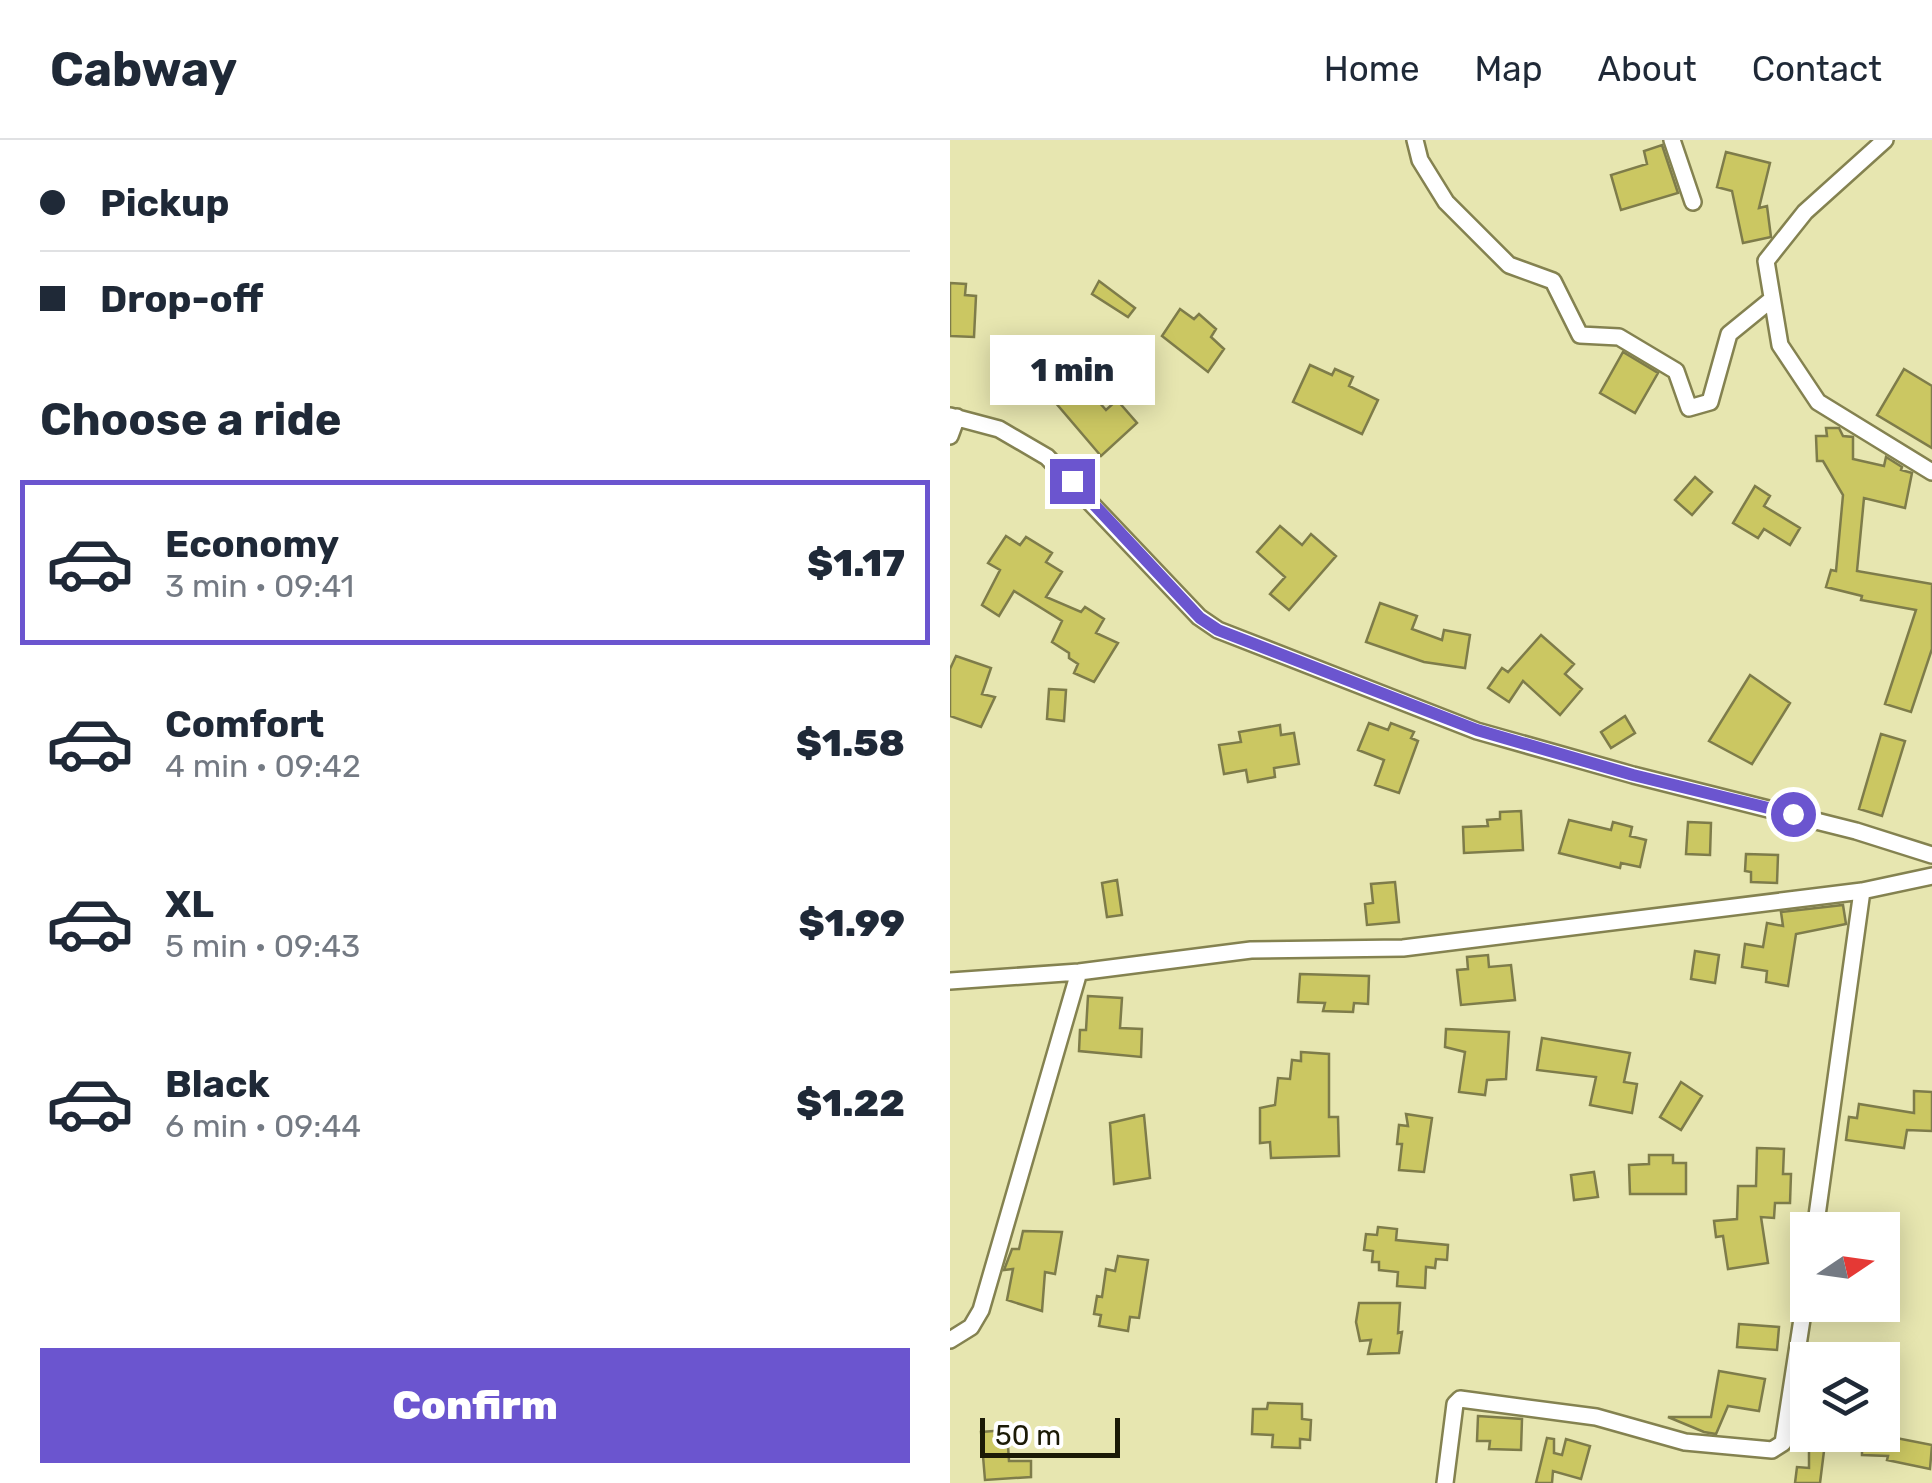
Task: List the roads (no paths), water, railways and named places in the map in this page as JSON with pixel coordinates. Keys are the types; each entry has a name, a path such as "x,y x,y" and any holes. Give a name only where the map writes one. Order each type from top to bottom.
{"street":[{"path":"1415,140 1420,160 1446,202 1509,265 1553,282 1580,335 1619,337 1676,371 1689,408 1710,402 1729,334 1772,299"},
{"path":"1672,140 1692,202"},
{"path":"1885,140 1805,212 1766,261 1780,345 1818,402 1932,472"},
{"path":"950,436 953,416 999,428 1024,440 1047,457 1200,618 1218,630 1477,730 1633,775 1856,831 1932,855"},
{"path":"950,982 1079,972 1252,950 1404,948 1862,891 1932,876"},
{"path":"1817,1212 1862,891"},
{"path":"950,1340 972,1327 981,1310 1079,972"},
{"path":"1445,1483 1455,1404 1460,1398 1596,1417 1685,1442 1779,1448 1783,1443 1802,1322"}]}
